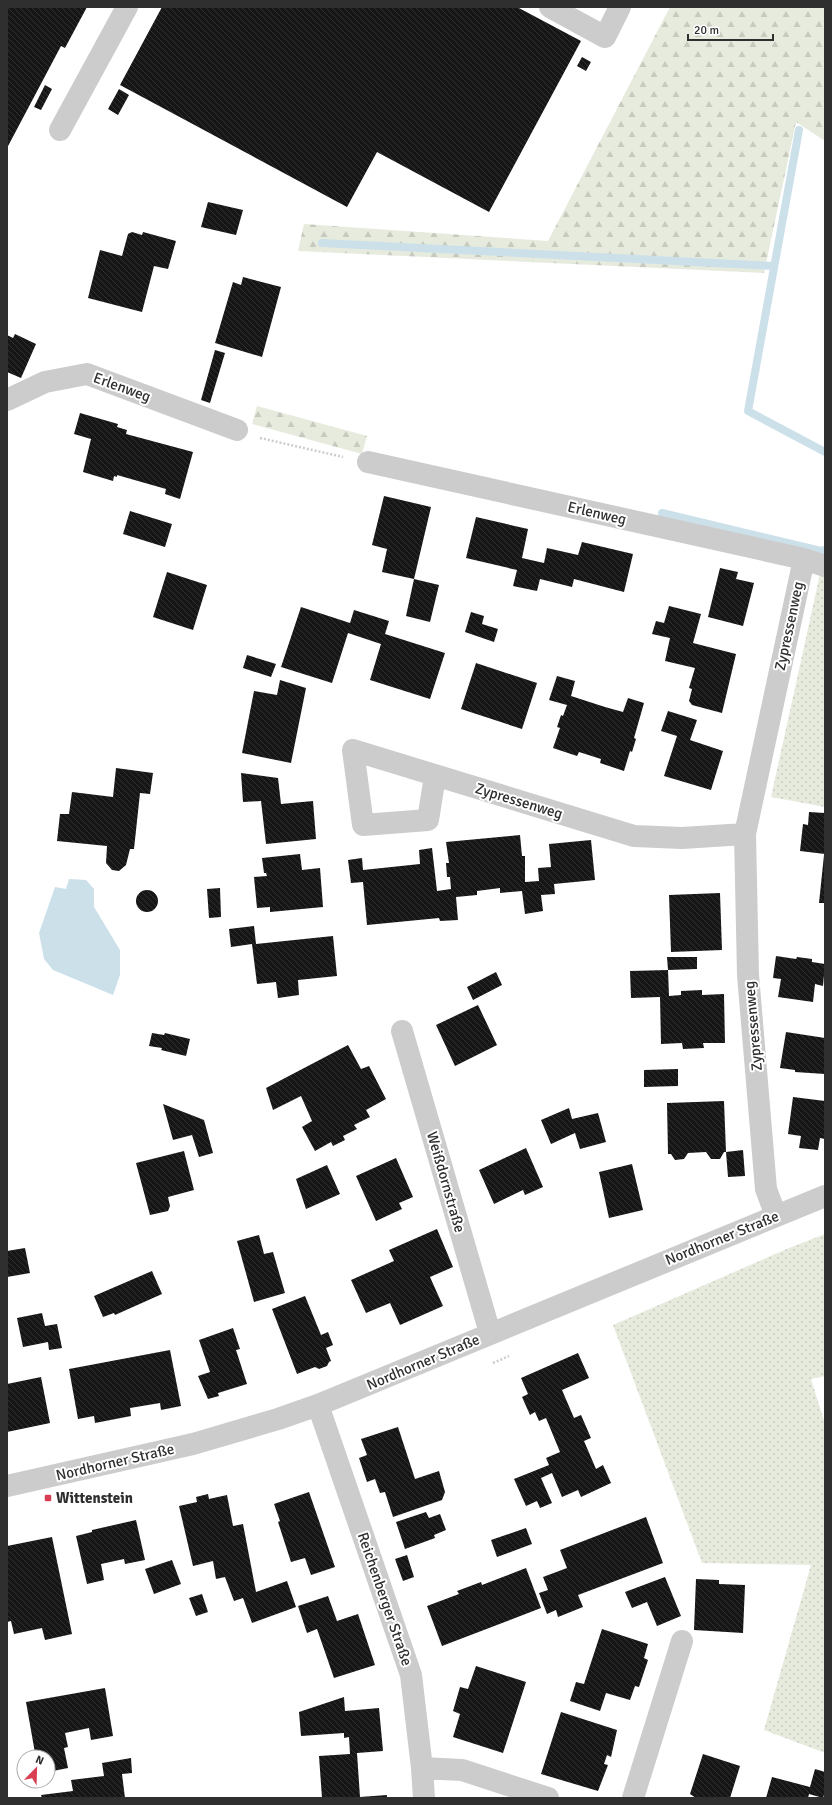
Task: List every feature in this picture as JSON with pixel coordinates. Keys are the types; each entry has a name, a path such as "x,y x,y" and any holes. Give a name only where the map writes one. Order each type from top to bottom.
{"street":[{"path":"60,130 127,7"},
{"path":"550,7 605,37 620,7"},
{"name":"Erlenweg","path":"7,400 45,382 87,374 237,430"},
{"name":"Erlenweg","path":"368,462 804,559 825,566"},
{"name":"Zypressenweg","path":"776,1216 766,1189 749,983 745,834 804,559"},
{"name":"Zypressenweg","path":"435,776 634,836 682,838 745,834"},
{"name":"Weißdornstraße","path":"402,1031 490,1334"},
{"name":"Nordhorner Straße","path":"7,1486 193,1444 278,1419 318,1405 825,1196"},
{"name":"Reichenberger Straße","path":"318,1405 411,1675 424,1798"},
{"path":"633,1798 682,1640"},
{"path":"422,1768 462,1770 548,1798"}],"path":[{"path":"237,430 267,440 368,462"}],"green space":[{"path":"670,7 825,7 825,141 796,122 764,273 298,251 304,224 548,241"},
{"path":"257,406 367,436 362,454 252,424"},
{"path":"820,574 825,577 825,807 771,797"},
{"path":"825,1234 825,1376 811,1379 825,1424 825,1753 764,1730 811,1565 702,1563 613,1325 789,1248"}],"water":[{"path":"69,879 86,880 94,889 94,907 120,950 120,975 113,995 53,970 44,959 39,933 55,887 66,889"}],"building":[{"path":"7,7 87,7 65,48 61,46 7,148"},
{"path":"162,7 517,7 581,41 489,212 377,152 347,207 120,85"},
{"path":"582,57 591,62 586,71 577,66"},
{"path":"45,85 52,89 41,110 34,107"},
{"path":"119,89 129,95 118,115 108,109"},
{"path":"208,202 243,210 236,235 201,227"},
{"path":"132,232 142,235 143,232 176,241 168,269 154,266 142,312 88,298 100,250 122,256 128,234"},
{"path":"243,277 281,287 262,357 215,343 233,282 241,285"},
{"path":"15,334 36,344 21,378 7,372 7,335 13,338"},
{"path":"215,350 225,353 210,403 201,400"},
{"path":"80,413 118,424 117,427 127,430 126,434 193,452 180,499 165,494 166,489 117,475 117,477 114,476 113,481 83,472 91,439 74,434"},
{"path":"384,496 431,507 414,579 382,572 387,549 372,545"},
{"path":"130,511 172,524 165,547 123,534"},
{"path":"476,517 528,529 522,558 544,563 547,548 578,555 582,542 633,554 624,592 574,579 572,587 540,579 537,591 513,586 517,570 466,558"},
{"path":"720,568 738,572 736,579 754,583 743,626 708,617"},
{"path":"167,572 207,585 193,630 153,617"},
{"path":"414,579 439,585 430,622 406,616"},
{"path":"669,606 701,614 693,643 736,654 722,713 692,705 689,701 692,689 689,688 695,668 665,661 670,638 652,634 656,621 664,623"},
{"path":"301,607 350,623 354,610 389,621 385,634 445,653 430,699 370,680 381,644 348,633 332,683 281,667"},
{"path":"471,612 484,616 482,624 498,629 494,642 465,632"},
{"path":"247,655 276,664 271,677 243,668"},
{"path":"476,663 537,683 522,729 461,709"},
{"path":"557,676 575,681 571,696 605,707 623,712 628,698 644,703 634,738 636,739 632,752 630,751 624,771 600,763 601,759 579,752 577,756 553,748 560,728 557,727 561,715 563,716 567,705 549,700"},
{"path":"280,680 306,688 291,763 242,753 254,691 277,695"},
{"path":"668,711 697,720 690,740 723,751 711,790 664,776 677,736 661,731"},
{"path":"116,768 153,773 150,794 140,793 134,849 130,849 126,865 119,871 112,870 106,863 107,846 57,841 60,814 69,814 72,792 113,797"},
{"path":"241,773 278,778 281,804 313,801 316,839 266,844 261,801 243,802"},
{"path":"809,812 825,813 825,854 800,851 803,824 808,825"},
{"path":"520,835 522,856 525,856 525,882 539,881 538,868 551,867 549,844 591,840 595,880 554,884 555,894 541,895 543,911 525,914 522,891 500,893 500,888 477,891 477,895 456,897 458,920 440,921 439,918 367,925 363,882 351,883 348,860 362,858 363,870 420,864 419,850 432,848 437,891 451,889 450,877 447,877 446,863 449,863 446,842"},
{"path":"300,854 302,870 320,868 323,907 270,912 270,907 257,908 254,877 267,876 266,873 264,873 262,858"},
{"path":"824,855 825,903 819,903"},
{"path":"220,888 221,917 209,918 207,889"},
{"path":"147,890 155,893 158,901 155,909 147,912 139,909 136,901 139,893"},
{"path":"720,893 722,950 671,952 669,895"},
{"path":"254,926 256,944 333,936 337,976 298,980 299,995 278,998 276,982 257,984 252,944 231,947 229,929"},
{"path":"776,956 796,959 797,957 812,959 812,962 825,964 823,986 815,984 813,1002 778,997 781,979 773,978"},
{"path":"667,957 697,957 697,969 668,970"},
{"path":"668,970 669,996 681,995 681,991 702,990 702,995 724,994 725,1043 703,1043 704,1048 683,1049 682,1043 661,1044 660,997 631,998 630,971"},
{"path":"496,972 502,985 473,1000 467,987"},
{"path":"478,1005 497,1045 455,1066 436,1025"},
{"path":"786,1032 825,1038 825,1074 795,1072 795,1070 780,1068"},
{"path":"152,1033 164,1035 165,1033 190,1039 186,1056 161,1050 162,1048 149,1046"},
{"path":"348,1045 361,1069 369,1066 386,1099 366,1110 370,1117 354,1125 357,1129 343,1136 345,1140 333,1146 331,1142 315,1151 302,1127 312,1121 301,1096 273,1110 266,1088"},
{"path":"678,1069 678,1086 644,1087 644,1070"},
{"path":"793,1097 825,1101 825,1139 820,1138 818,1150 799,1148 801,1136 788,1134"},
{"path":"724,1101 726,1152 724,1152 720,1159 711,1159 706,1152 688,1153 684,1159 675,1160 671,1154 668,1154 667,1103"},
{"path":"163,1104 204,1120 213,1153 199,1157 192,1135 173,1140"},
{"path":"569,1108 572,1119 598,1113 606,1142 580,1149 575,1133 551,1144 541,1120"},
{"path":"526,1148 543,1187 525,1195 523,1190 494,1204 479,1170"},
{"path":"743,1150 745,1176 728,1177 726,1152"},
{"path":"184,1151 194,1190 168,1197 170,1206 168,1211 150,1215 136,1163"},
{"path":"396,1158 413,1197 399,1203 402,1209 376,1221 356,1176"},
{"path":"632,1164 643,1210 609,1218 599,1172"},
{"path":"327,1165 340,1194 306,1209 296,1179"},
{"path":"437,1229 453,1267 430,1277 443,1306 400,1325 390,1303 366,1313 351,1280 394,1261 389,1250"},
{"path":"259,1235 264,1254 273,1252 285,1293 254,1302 237,1241"},
{"path":"25,1248 30,1273 7,1277 7,1251"},
{"path":"152,1271 162,1294 115,1315 114,1313 103,1317 94,1296"},
{"path":"305,1296 321,1335 328,1332 333,1345 326,1348 331,1361 327,1366 319,1369 315,1367 297,1374 272,1309"},
{"path":"42,1313 45,1326 57,1324 62,1348 49,1350 48,1342 23,1347 17,1318"},
{"path":"233,1328 240,1349 236,1350 247,1384 218,1393 219,1396 208,1399 198,1376 210,1372 199,1340"},
{"path":"170,1350 181,1406 161,1410 160,1403 130,1408 131,1416 95,1423 94,1416 78,1419 69,1369"},
{"path":"578,1353 589,1378 562,1390 574,1418 581,1415 591,1438 584,1441 596,1469 603,1465 611,1483 581,1497 578,1490 562,1497 552,1473 541,1478 552,1503 540,1508 537,1501 526,1506 514,1479 549,1465 546,1458 560,1452 546,1418 539,1421 535,1412 530,1415 522,1397 528,1394 521,1378"},
{"path":"41,1377 50,1423 7,1432 7,1384"},
{"path":"398,1427 415,1479 439,1471 445,1492 442,1500 393,1517 385,1492 380,1493 375,1479 367,1482 359,1458 367,1455 361,1439"},
{"path":"309,1492 335,1567 311,1575 305,1558 291,1562 278,1522 280,1521 274,1504"},
{"path":"208,1494 209,1499 227,1495 233,1526 243,1524 256,1592 287,1581 296,1607 252,1623 243,1598 234,1601 225,1577 216,1579 213,1561 193,1566 179,1506 197,1502 196,1497"},
{"path":"426,1512 429,1518 440,1514 446,1530 434,1535 435,1538 405,1549 396,1522"},
{"path":"646,1517 663,1563 578,1595 583,1607 558,1617 556,1610 547,1614 539,1593 548,1590 543,1577 567,1568 560,1550"},
{"path":"136,1520 145,1560 125,1564 124,1559 101,1564 104,1580 87,1584 76,1536 92,1532 92,1530"},
{"path":"526,1528 532,1544 497,1557 491,1540"},
{"path":"52,1537 72,1634 45,1640 42,1628 14,1634 11,1621 7,1622 7,1546"},
{"path":"407,1555 414,1577 403,1581 395,1559"},
{"path":"172,1560 181,1584 154,1594 145,1569"},
{"path":"526,1568 541,1608 442,1646 427,1606 459,1594 457,1591 481,1582 482,1585"},
{"path":"665,1577 681,1616 657,1626 647,1602 632,1608 625,1592"},
{"path":"696,1579 719,1580 719,1584 745,1585 743,1633 694,1630"},
{"path":"202,1594 208,1612 196,1616 189,1598"},
{"path":"328,1596 337,1621 358,1614 375,1665 334,1678 317,1629 307,1633 298,1606"},
{"path":"602,1629 648,1644 644,1658 648,1660 639,1687 635,1686 630,1700 606,1693 600,1711 570,1701 576,1682 584,1684"},
{"path":"476,1666 526,1682 503,1753 453,1737 460,1714 453,1711 460,1687 468,1689"},
{"path":"105,1688 113,1736 91,1740 89,1728 65,1733 68,1747 64,1748 68,1768 56,1770 56,1749 34,1749 26,1702"},
{"path":"344,1697 345,1711 379,1708 383,1751 357,1753 360,1797 387,1795 387,1798 322,1798 319,1756 350,1754 349,1737 344,1738 344,1733 301,1736 299,1712"},
{"path":"561,1712 617,1730 611,1757 607,1755 604,1764 608,1765 598,1791 541,1774"},
{"path":"703,1754 740,1766 730,1798 696,1798 690,1794"},
{"path":"131,1758 132,1773 122,1774 125,1798 42,1798 41,1795 73,1791 71,1780 104,1776 102,1763"},
{"path":"815,1769 825,1772 825,1792 823,1798 809,1794 808,1798 766,1798 772,1777 810,1787"}],"waterway":[{"path":"799,130 748,411 825,452"},
{"path":"322,243 774,266"},
{"path":"662,513 821,551 825,550"}],"place":[{"name":"Wittenstein","path":"48,1498"}]}
